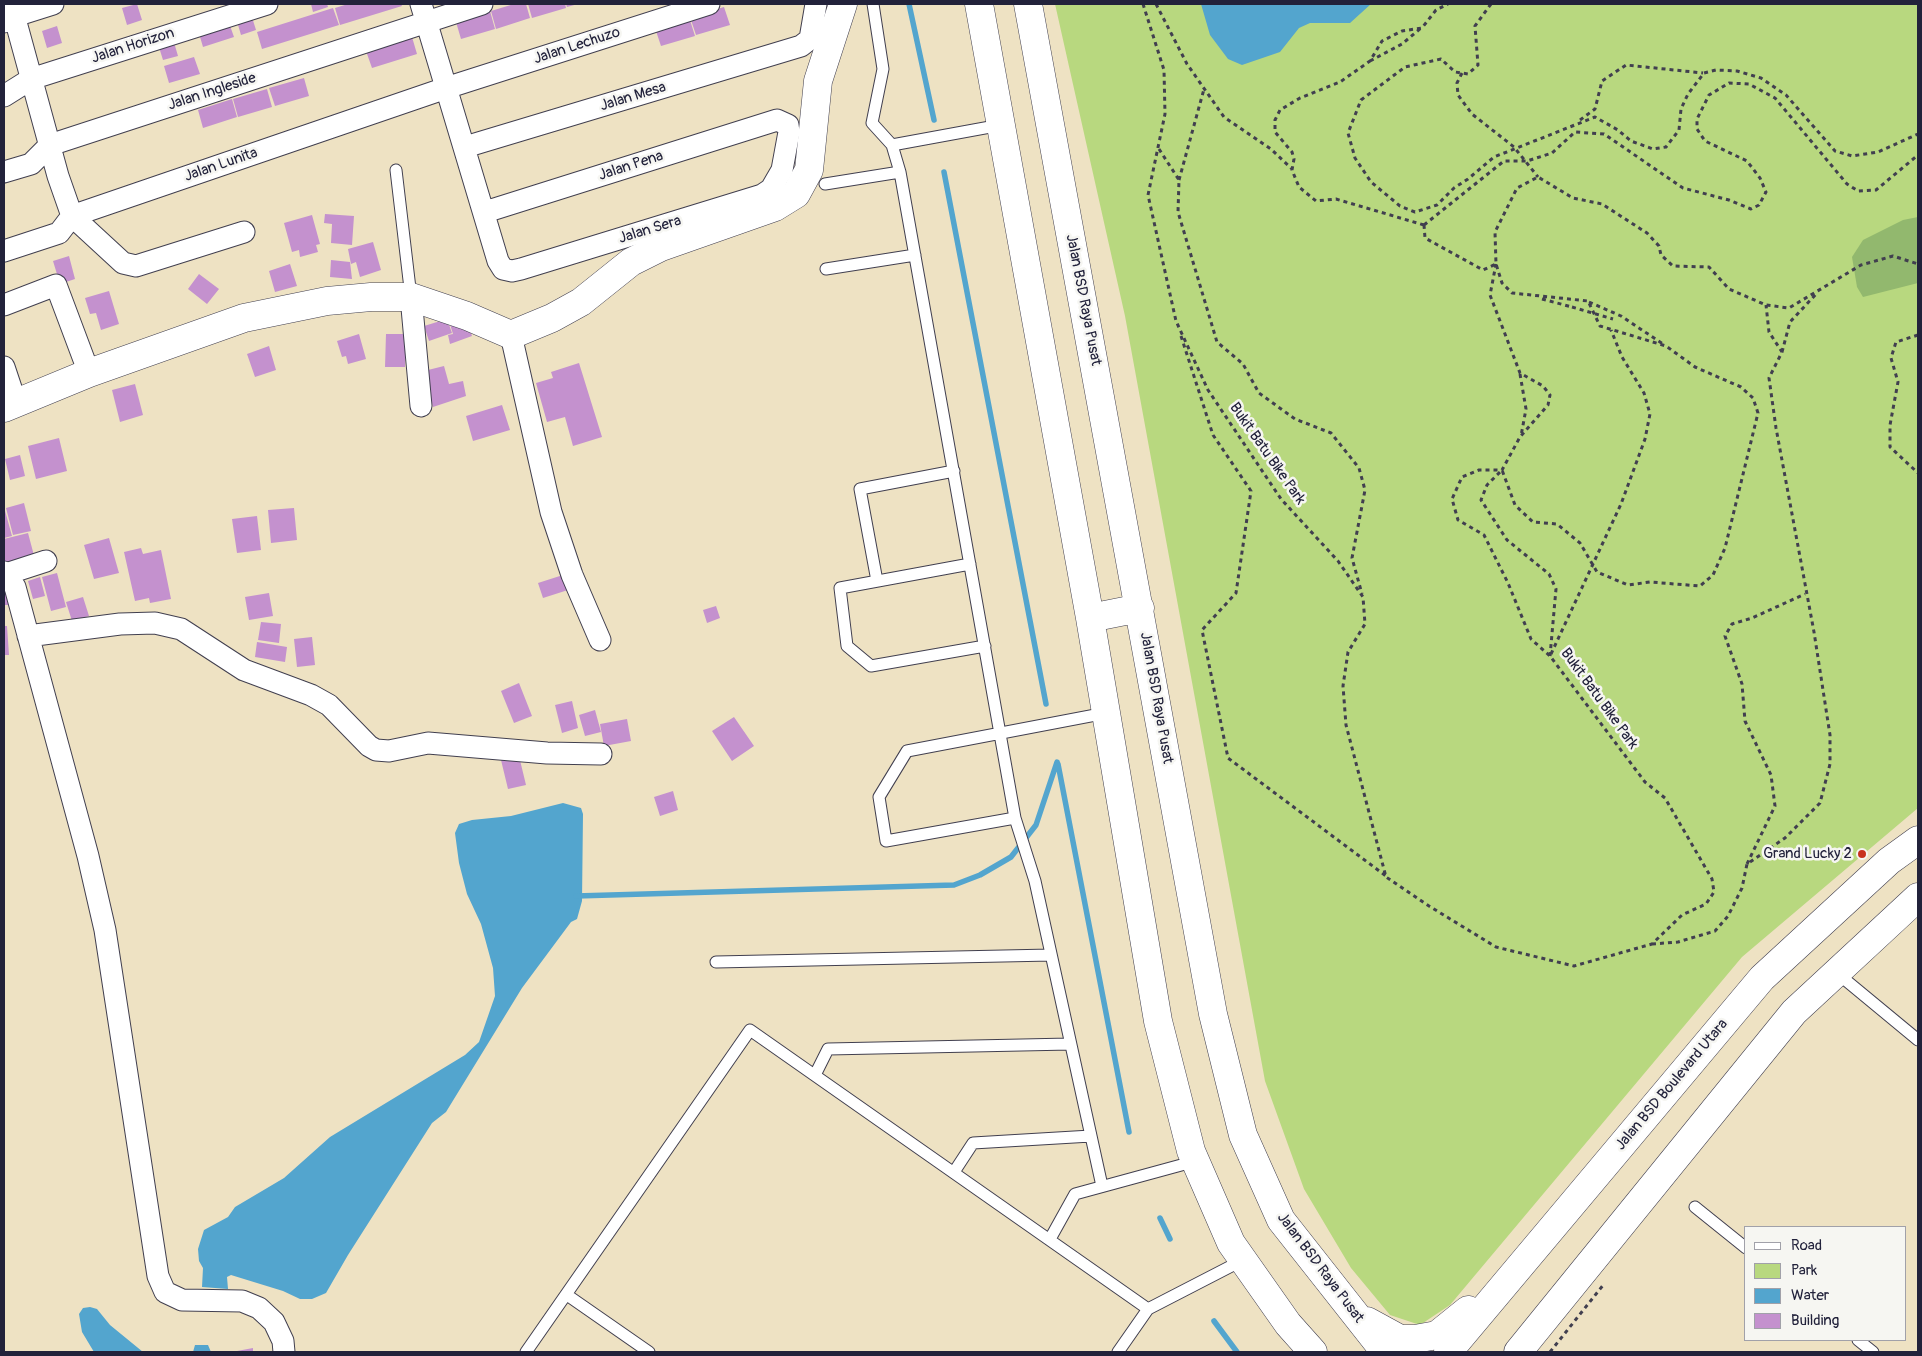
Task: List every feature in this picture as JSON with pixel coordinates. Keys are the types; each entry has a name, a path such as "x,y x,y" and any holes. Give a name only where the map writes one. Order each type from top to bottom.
{"main road":[{"path":"10,406 89,372 244,318 327,301 371,297 411,297 467,316 511,335 552,318 581,302 630,262 661,246 775,208 796,194 809,170 818,81 843,4"},
{"path":"979,4 1090,618 1158,1021 1196,1161 1231,1243 1288,1324 1304,1352"},
{"name":"Jalan BSD Raya Pusat","path":"1028,4 1213,1014 1243,1135 1281,1220 1349,1309 1385,1352"},
{"path":"1090,618 1140,608"},
{"name":"Jalan BSD Boulevard Utara","path":"1448,1352 1762,978 1889,861 1918,840"},
{"path":"1522,1349 1794,1012 1918,897"},
{"path":"1349,1309 1384,1333 1400,1339 1416,1339 1436,1335 1472,1307 1504,1286"},
{"path":"1288,1324 1313,1352"}],"street":[{"path":"53,4 10,14 72,216 123,263 136,266 244,232"},
{"name":"Jalan Horizon","path":"4,96 31,79 267,4"},
{"name":"Jalan Ingleside","path":"4,172 31,164 50,145 423,12 482,4"},
{"name":"Jalan Lechuzo","path":"446,88 709,4"},
{"name":"Jalan Mesa","path":"465,147 801,46 810,39 816,4"},
{"path":"423,12 485,212"},
{"name":"Jalan Lunita","path":"4,251 59,233 72,216 446,88"},
{"name":"Jalan Sera","path":"485,212 498,261 503,268 512,271 756,197 771,189 782,170 789,132 788,125 777,120"},
{"name":"Jalan Pena","path":"485,212 777,120"},
{"path":"4,305 56,286 89,372"},
{"path":"411,297 421,406"},
{"path":"511,335 551,512 572,575 600,640"},
{"path":"4,367 10,406"},
{"path":"46,561 5,573 15,587 88,856 105,930 158,1276 165,1292 182,1300 242,1301 259,1308 274,1322 283,1341 284,1352"},
{"path":"28,636 120,624 154,623 181,629 244,670 311,695 329,705 368,746 376,750 389,750 428,743 547,753 602,754"}],"lane":[{"path":"873,4 883,69 872,123 892,145 900,172 1015,818 1027,857 1051,955 1102,1186"},
{"path":"892,145 1001,125"},
{"path":"396,170 411,297"},
{"path":"826,184 900,172"},
{"path":"826,269 915,255"},
{"path":"877,581 860,489 954,472"},
{"path":"970,564 840,588 848,646 871,666 985,646"},
{"path":"1015,818 886,842 879,797 907,751 1106,713"},
{"path":"716,962 1051,955"},
{"path":"1835,972 1918,1040"},
{"path":"526,1352 750,1030 1148,1309"},
{"path":"816,1075 828,1050 1070,1044"},
{"path":"954,1172 973,1143 1091,1136"},
{"path":"1050,1239 1075,1194 1196,1161"},
{"path":"1694,1207 1744,1246"},
{"path":"1118,1352 1148,1309 1243,1260"},
{"path":"567,1295 649,1352"},
{"path":"1859,1341 1873,1352"}],"path":[{"path":"1143,4 1164,70 1165,114 1159,149 1179,180"},
{"path":"1156,4 1187,64 1224,117 1271,149 1292,170 1299,186 1316,201 1336,199 1424,225"},
{"path":"1292,170 1294,160 1292,152 1275,132 1275,120 1280,110 1300,98 1340,82 1370,61 1402,44 1422,28 1436,10 1448,4"},
{"path":"1491,4 1475,26 1478,65 1468,74 1455,72 1441,59 1405,67 1361,100 1348,133 1355,158 1371,182 1400,206 1415,212 1437,205 1454,188 1494,157 1514,147 1566,130 1595,109 1602,82 1626,65 1704,73 1716,70 1738,72 1761,78 1786,95 1835,151 1852,156 1878,152 1918,134"},
{"path":"1370,61 1382,41 1402,30 1422,28"},
{"path":"1462,73 1457,83 1458,95 1472,114 1514,147 1538,177 1573,198 1602,204 1647,233 1660,246 1661,256 1673,266 1709,267 1729,288 1766,305 1788,308 1861,265 1893,256 1918,264"},
{"path":"1578,122 1595,118 1618,130 1631,141 1653,149 1666,147 1679,130 1681,109 1688,94 1704,73"},
{"path":"1424,225 1504,161 1527,161 1552,153 1575,132 1604,134 1683,188 1729,200 1751,209 1759,205 1766,192 1760,178 1747,161 1705,141 1697,129 1697,119 1709,96 1729,83 1748,84 1775,98 1847,184 1858,191 1876,190 1918,155"},
{"path":"1204,90 1179,180 1178,212 1217,342 1243,364 1259,393 1295,418 1331,433 1359,468 1365,490 1352,558 1363,597"},
{"name":"Bukit Batu Bike Park","path":"1159,149 1148,196 1176,321 1208,390 1281,499 1338,561 1363,597 1366,624 1348,652 1343,686 1346,725 1386,877 1428,906 1496,947 1574,966 1652,944 1682,915 1706,904 1714,892 1712,880 1665,798 1645,782 1550,656 1556,589 1549,574 1507,540 1481,500 1487,485 1502,470"},
{"path":"1520,437 1526,409 1520,373 1490,295 1496,264 1495,232 1517,188 1538,177"},
{"path":"1424,225 1425,238 1483,270 1496,264"},
{"path":"1496,264 1502,283 1512,293 1588,301 1621,316 1695,367 1741,387 1753,398 1758,413 1725,548 1713,575 1700,586 1650,582 1628,585 1597,572 1580,543 1556,524 1533,522 1515,505 1502,470 1520,437 1548,405 1550,395 1543,386 1520,373"},
{"path":"1747,864 1785,838 1820,802 1830,764 1830,735 1814,632 1805,594 1769,378 1782,352 1790,322 1820,290"},
{"path":"1535,296 1614,319"},
{"path":"1588,301 1600,326 1666,346"},
{"path":"1766,305 1769,332 1782,352"},
{"path":"1176,321 1213,435 1252,491 1236,593 1202,630 1228,758 1386,877"},
{"path":"1502,470 1478,470 1462,477 1452,499 1458,520 1484,535 1508,583 1531,639 1550,656 1621,504 1645,439 1650,414 1644,393 1622,357 1611,330"},
{"path":"1918,335 1896,342 1891,358 1898,382 1890,425 1890,446 1918,473"},
{"path":"1652,944 1678,942 1715,931 1728,916 1742,888 1747,864 1775,806 1771,775 1745,721 1742,684 1726,636 1732,624 1752,618 1805,594"}],"green space":[{"path":"1055,4 1918,4 1918,808 1742,957 1450,1305 1420,1325 1390,1315 1351,1268 1304,1189 1265,1081 1125,316"},
{"path":"1918,217 1918,283 1863,297 1857,287 1852,257 1863,240 1903,220"}],"water":[{"path":"1201,4 1371,4 1350,23 1310,23 1299,28 1280,52 1242,65 1228,59 1210,35"},
{"path":"563,803 581,808 583,814 582,901 577,919 571,922 522,988 446,1112 432,1123 326,1293 312,1299 300,1299 283,1291 231,1275 227,1277 228,1289 202,1287 203,1268 199,1261 198,1249 204,1230 228,1217 235,1207 284,1178 330,1137 465,1055 479,1042 495,996 493,968 481,924 467,894 459,863 455,833 459,824 472,820 511,816"},
{"path":"83,1308 97,1309 110,1325 143,1352 94,1352 82,1332 79,1314"},
{"path":"195,1345 208,1345 211,1352 193,1352"}],"building":[{"path":"137,4 142,20 127,25 122,8"},
{"path":"311,4 327,4 328,7 313,12"},
{"path":"348,4 401,4 402,6 340,25 335,8"},
{"path":"514,4 526,4 530,18 496,29 491,11"},
{"path":"528,4 565,4 566,8 532,18"},
{"path":"566,4 578,4 567,7"},
{"path":"724,7 730,25 696,35 690,17"},
{"path":"333,8 339,25 262,49 257,32"},
{"path":"490,11 495,29 461,39 456,22"},
{"path":"251,14 256,30 241,35 236,18"},
{"path":"689,17 695,36 661,46 655,28"},
{"path":"228,20 234,37 203,47 198,30"},
{"path":"57,26 62,43 47,48 42,31"},
{"path":"412,37 417,54 372,68 366,51"},
{"path":"173,39 178,56 163,60 158,44"},
{"path":"194,57 200,74 169,83 164,66"},
{"path":"304,78 309,96 275,106 269,88"},
{"path":"267,89 272,107 238,117 233,99"},
{"path":"232,99 237,117 203,128 198,110"},
{"path":"325,214 354,216 352,245 331,243 332,224 324,223"},
{"path":"312,215 320,244 316,245 318,252 300,257 299,250 292,252 284,223"},
{"path":"373,242 381,270 360,277 356,262 351,264 348,249"},
{"path":"69,256 75,279 60,284 53,261"},
{"path":"331,260 350,262 352,279 330,277"},
{"path":"290,264 297,286 275,292 269,271"},
{"path":"199,274 219,289 207,304 188,289"},
{"path":"109,291 119,324 101,330 96,313 90,314 85,298"},
{"path":"465,316 472,336 450,344 448,335 453,334 449,321"},
{"path":"447,319 452,333 429,341 424,326"},
{"path":"359,334 366,359 348,364 346,356 342,357 337,341"},
{"path":"386,334 406,334 405,367 385,367"},
{"path":"269,346 276,370 255,377 247,354"},
{"path":"579,363 602,437 573,446 565,417 547,422 536,383 553,378 551,372"},
{"path":"444,366 449,384 463,381 466,396 433,407 424,371"},
{"path":"135,384 143,415 120,422 112,390"},
{"path":"502,405 510,430 473,441 466,416"},
{"path":"59,438 67,471 36,479 28,446"},
{"path":"20,455 25,476 10,480 5,459"},
{"path":"24,503 31,531 13,535 6,508"},
{"path":"4,507 12,536 4,538"},
{"path":"294,508 297,540 271,543 268,510"},
{"path":"257,516 261,550 237,553 232,519"},
{"path":"28,533 36,563 4,567 4,539"},
{"path":"109,538 119,573 94,579 84,545"},
{"path":"141,548 143,554 161,550 171,599 150,603 149,598 135,601 124,552"},
{"path":"57,573 66,607 51,611 42,577"},
{"path":"563,575 568,590 543,598 538,583"},
{"path":"40,577 45,596 33,599 28,581"},
{"path":"4,590 10,590 11,605 4,605"},
{"path":"269,593 273,616 249,620 245,597"},
{"path":"83,597 89,616 72,621 66,602"},
{"path":"716,606 720,618 707,623 703,610"},
{"path":"261,622 281,624 279,643 258,640"},
{"path":"4,626 7,626 9,655 4,655"},
{"path":"312,637 315,665 297,667 294,639"},
{"path":"257,642 287,647 285,662 255,657"},
{"path":"519,683 532,716 514,723 501,691"},
{"path":"572,701 578,728 562,733 555,705"},
{"path":"595,710 601,732 585,736 579,715"},
{"path":"734,717 754,746 732,761 712,731"},
{"path":"627,719 631,741 604,746 600,724"},
{"path":"519,756 526,785 508,789 501,760"},
{"path":"673,791 678,810 660,816 654,797"},
{"path":"253,1348 253,1352 237,1352 237,1351"}],"waterway":[{"path":"909,4 934,120"},
{"path":"944,172 1046,704"},
{"path":"576,896 954,885 980,875 1011,857 1036,825 1057,762"},
{"path":"1058,764 1129,1132"},
{"path":"1160,1218 1170,1239"},
{"path":"1214,1321 1237,1352"}],"place":[{"name":"Grand Lucky 2","path":"1862,854"}]}
